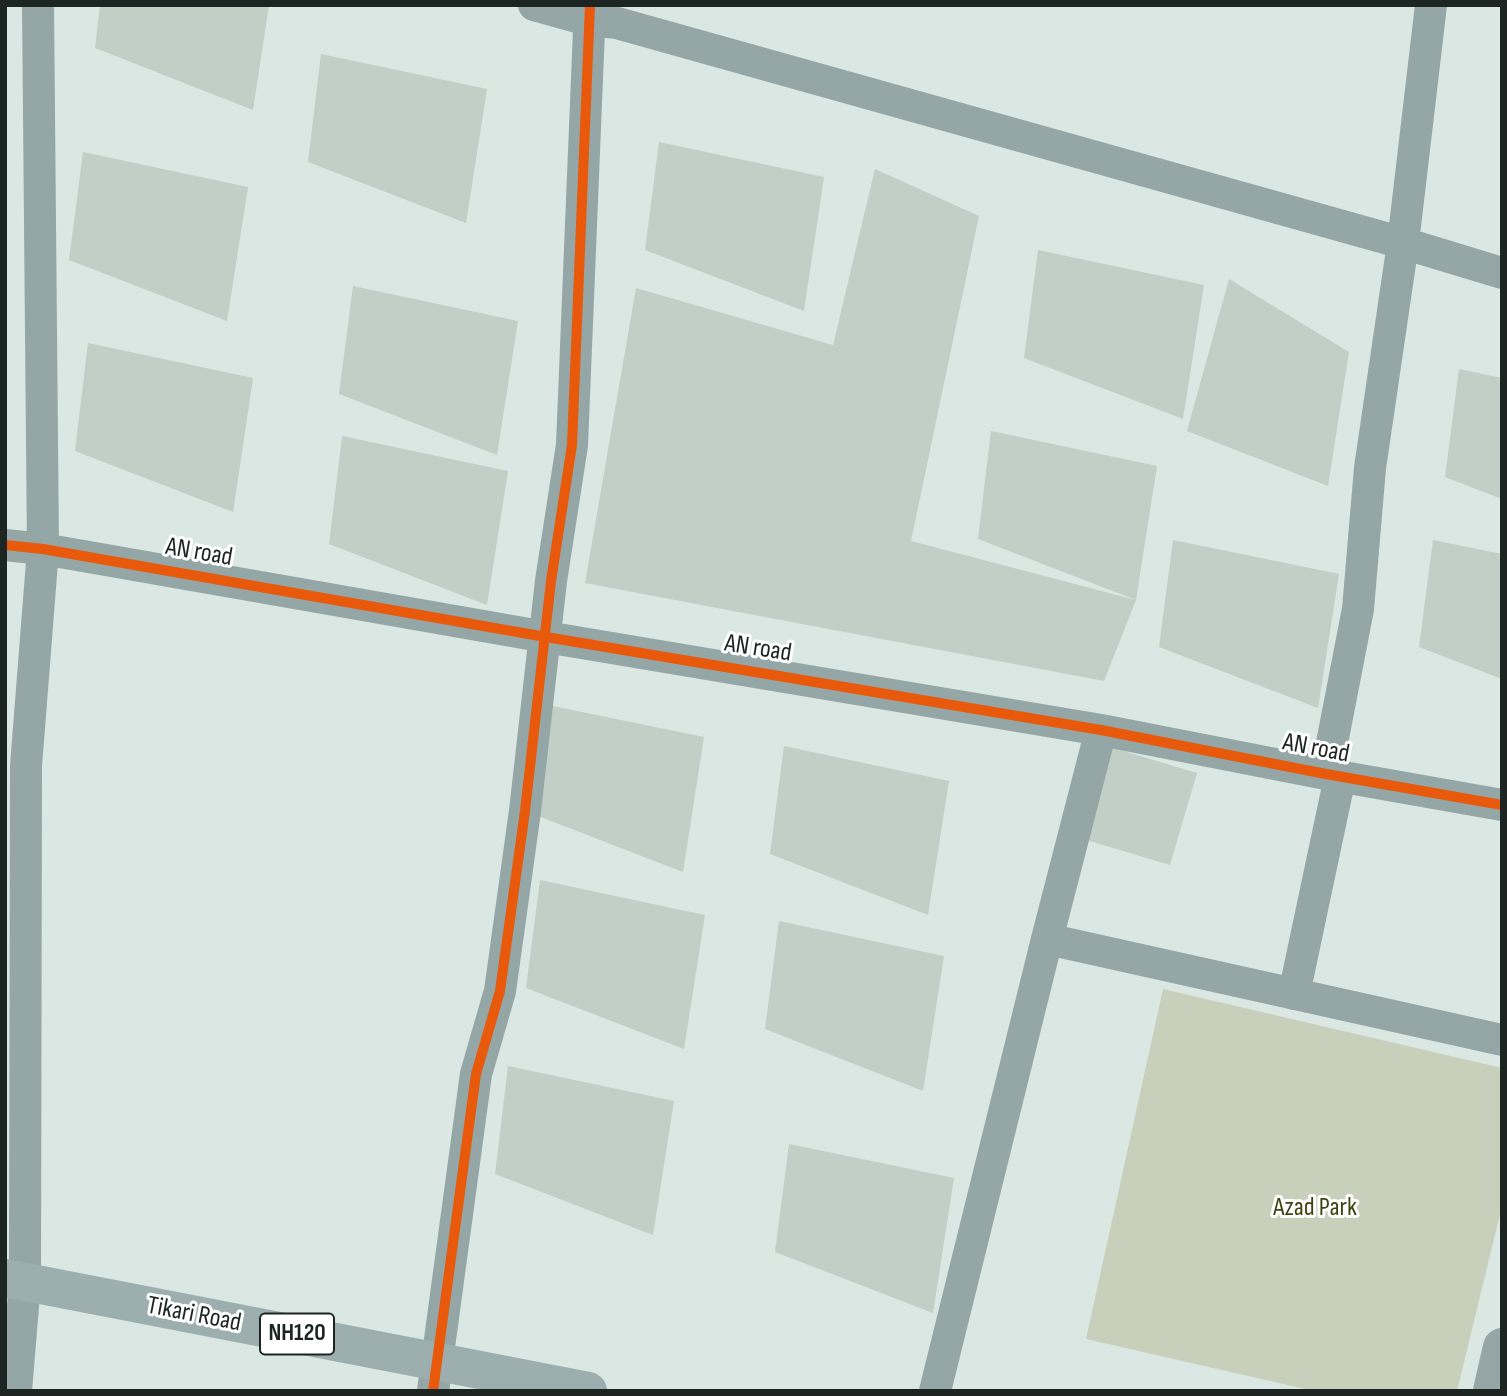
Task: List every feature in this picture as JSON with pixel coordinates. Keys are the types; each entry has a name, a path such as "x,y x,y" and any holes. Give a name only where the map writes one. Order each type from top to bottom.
{"highway":[{"name":"Tikari Road","path":"15,1280 436,1376 588,1391"}],"street":[{"path":"16,1391 15,1280 26,765 43,549 38,5"},
{"path":"534,5 589,13 1502,273"},
{"path":"1294,994 1333,776 1358,609 1370,468 1402,243 1431,5"},
{"path":"436,1376 476,1074 500,991 551,581 572,445 589,13"},
{"name":"AN road","path":"5,545 43,549 1101,730 1333,776 1502,805"},
{"path":"935,1391 1101,730"},
{"path":"1047,939 1502,1040"},
{"path":"1492,1391 1502,1347"}],"green space":[{"name":"Azad Park","path":"1163,989 1502,1068 1502,1206 1457,1391 1314,1391 1086,1339"}],"building":[{"path":"100,5 269,5 253,110 95,48"},
{"path":"321,54 487,89 466,223 308,162"},
{"path":"659,142 824,177 804,311 645,250"},
{"path":"83,152 248,187 227,321 69,260"},
{"path":"875,169 979,216 911,541 1136,600 1104,681 585,583 636,288 833,345"},
{"path":"1038,250 1204,285 1183,419 1024,358"},
{"path":"1229,279 1349,352 1328,486 1187,431"},
{"path":"353,286 518,321 497,455 339,394"},
{"path":"88,343 253,378 233,512 75,451"},
{"path":"1459,369 1502,378 1502,499 1445,477"},
{"path":"991,431 1157,466 1136,600 978,539"},
{"path":"342,436 508,471 487,605 329,544"},
{"path":"1173,540 1339,574 1318,708 1159,647"},
{"path":"1433,540 1502,554 1502,679 1419,647"},
{"path":"538,703 704,737 683,872 525,811"},
{"path":"784,746 949,781 928,915 770,854"},
{"path":"1110,747 1197,773 1170,865 1083,839"},
{"path":"540,880 705,915 684,1049 526,988"},
{"path":"779,921 944,956 923,1091 765,1029"},
{"path":"508,1066 674,1101 653,1235 495,1174"},
{"path":"789,1144 954,1178 933,1313 775,1252"}],"cycle path":[{"path":"433,1391 476,1074 500,991 525,811 551,581 572,445 590,5"},
{"path":"5,545 43,549 1101,730 1502,805"}]}
